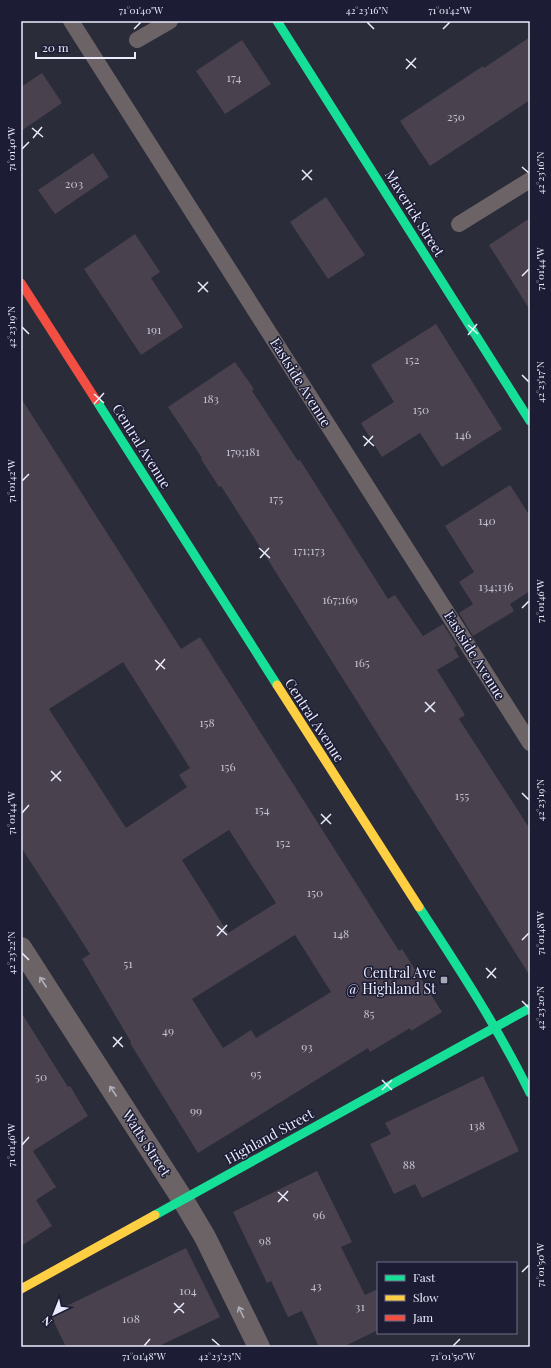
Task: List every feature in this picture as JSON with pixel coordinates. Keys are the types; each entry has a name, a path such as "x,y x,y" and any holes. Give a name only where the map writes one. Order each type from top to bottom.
{"street":[{"name":"Maverick Street","path":"277,21 530,421"},
{"name":"Central Avenue","path":"21,283 495,1027 530,1094"},
{"name":"Watts Street","path":"21,948 183,1200 205,1237 258,1347"},
{"name":"Highland Street","path":"21,1289 530,1008"}],"lane":[{"name":"Eastside Avenue","path":"71,21 530,743"},
{"path":"137,40 170,21"},
{"path":"459,224 530,180"}],"building":[{"path":"530,37 530,100 430,166 400,121"},
{"path":"242,40 271,84 225,114 196,71"},
{"path":"42,73 62,103 21,131 21,87"},
{"path":"93,153 109,177 55,214 38,190"},
{"path":"326,197 365,255 328,279 290,222"},
{"path":"530,218 530,310 489,245"},
{"path":"135,234 160,272 151,278 183,327 141,355 84,269"},
{"path":"436,324 502,429 442,467 420,433 382,457 361,423 394,402 371,365"},
{"path":"235,362 254,389 252,391 298,461 300,460 388,599 395,595 423,636 443,624 457,646 454,648 459,657 437,670 465,715 459,719 530,829 530,976 253,536 221,486 219,487 201,459 202,458 168,407"},
{"path":"21,398 181,649 200,637 399,951 402,949 442,1012 411,1031 410,1028 370,1052 368,1048 198,1153 130,1043 131,1042 82,959 90,954 21,847","holes":["123,662 190,768 179,775 187,787 126,828 49,709","229,830 276,903 228,933 182,860","295,935 331,992 256,1038 251,1030 223,1048 192,999"]},
{"path":"510,485 530,516 530,591 510,604 514,611 473,636 459,613 473,604 459,582 474,572 445,526"},
{"path":"21,1012 88,1116 33,1151 56,1187 36,1200 52,1226 21,1246"},
{"path":"483,1076 519,1151 422,1198 415,1184 394,1194 370,1144 391,1134 385,1123"},
{"path":"317,1171 352,1242 341,1247 365,1295 377,1289 377,1330 343,1347 319,1347 302,1311 288,1317 271,1281 267,1283 233,1212"},
{"path":"186,1248 220,1317 157,1347 66,1347 50,1314"}],"traffic: fast":[{"path":"277,21 530,421"},
{"path":"96,400 277,685"},
{"path":"419,907 505,1045 530,1093"},
{"path":"155,1215 530,1008"}],"traffic: slow":[{"path":"277,685 419,907"},
{"path":"21,1289 155,1215"}],"traffic: jam":[{"path":"21,283 96,400"}],"place":[{"name":"Central Ave @ Highland St","path":"444,980"}]}
